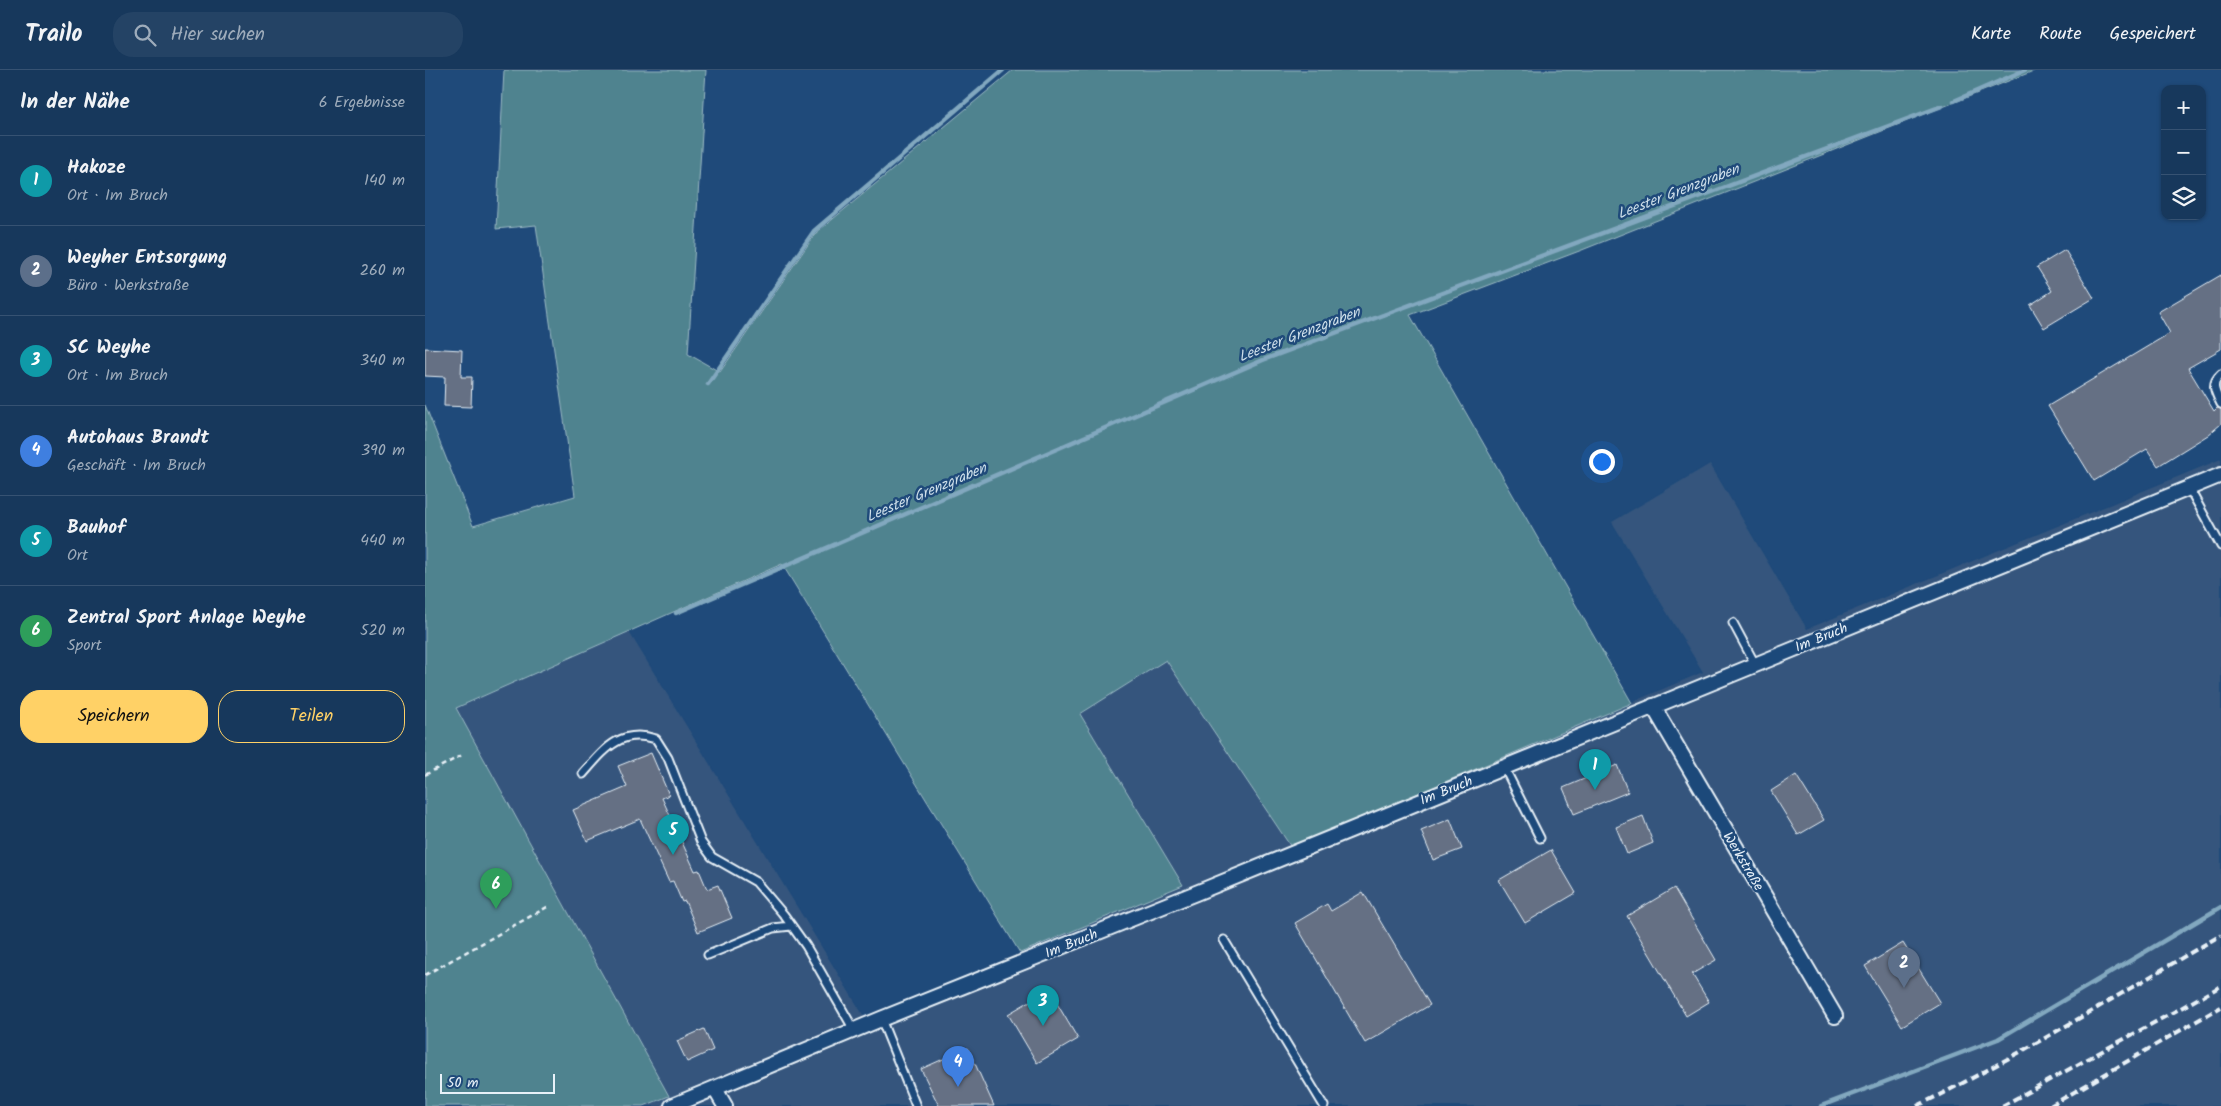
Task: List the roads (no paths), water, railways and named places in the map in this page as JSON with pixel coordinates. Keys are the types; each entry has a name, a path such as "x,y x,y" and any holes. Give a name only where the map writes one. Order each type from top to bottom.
{"street":[{"name":"Im Bruch","path":"672,1106 715,1090 881,1019 2221,475"},
{"name":"Werkstraße","path":"1653,706 1835,1016"},
{"path":"715,1090 725,1106"}],"lane":[{"path":"2221,374 2216,379 2214,388 2221,404"},
{"path":"2189,488 2221,546"},
{"path":"1733,623 1755,664"},
{"path":"583,774 607,747 622,739 641,735 656,739 668,758 701,842 712,857 757,882 806,946 854,1030"},
{"path":"1505,767 1541,838"},
{"path":"708,955 773,928 791,926"},
{"path":"1224,940 1324,1106"},
{"path":"881,1019 917,1106"}],"waterway":[{"path":"708,384 814,231 1003,70"},
{"name":"Leester Grenzgraben","path":"1954,101 2025,70"},
{"name":"Leester Grenzgraben","path":"676,613 1263,360 1942,106"},
{"path":"1821,1106 1998,1039 2221,907"}],"railway":[{"path":"1917,1106 2033,1045 2221,935"},
{"path":"2002,1106 2221,986"},
{"path":"2050,1106 2221,1007"}],"place":[{"name":"Hakoze","path":"1595,790"},
{"name":"Bauhof","path":"673,855"},
{"name":"Zentral Sport Anlage Weyhe","path":"496,909"},
{"name":"Weyher Entsorgung","path":"1904,988"},
{"name":"SC Weyhe","path":"1043,1026"},
{"name":"Autohaus Brandt","path":"958,1087"}]}
